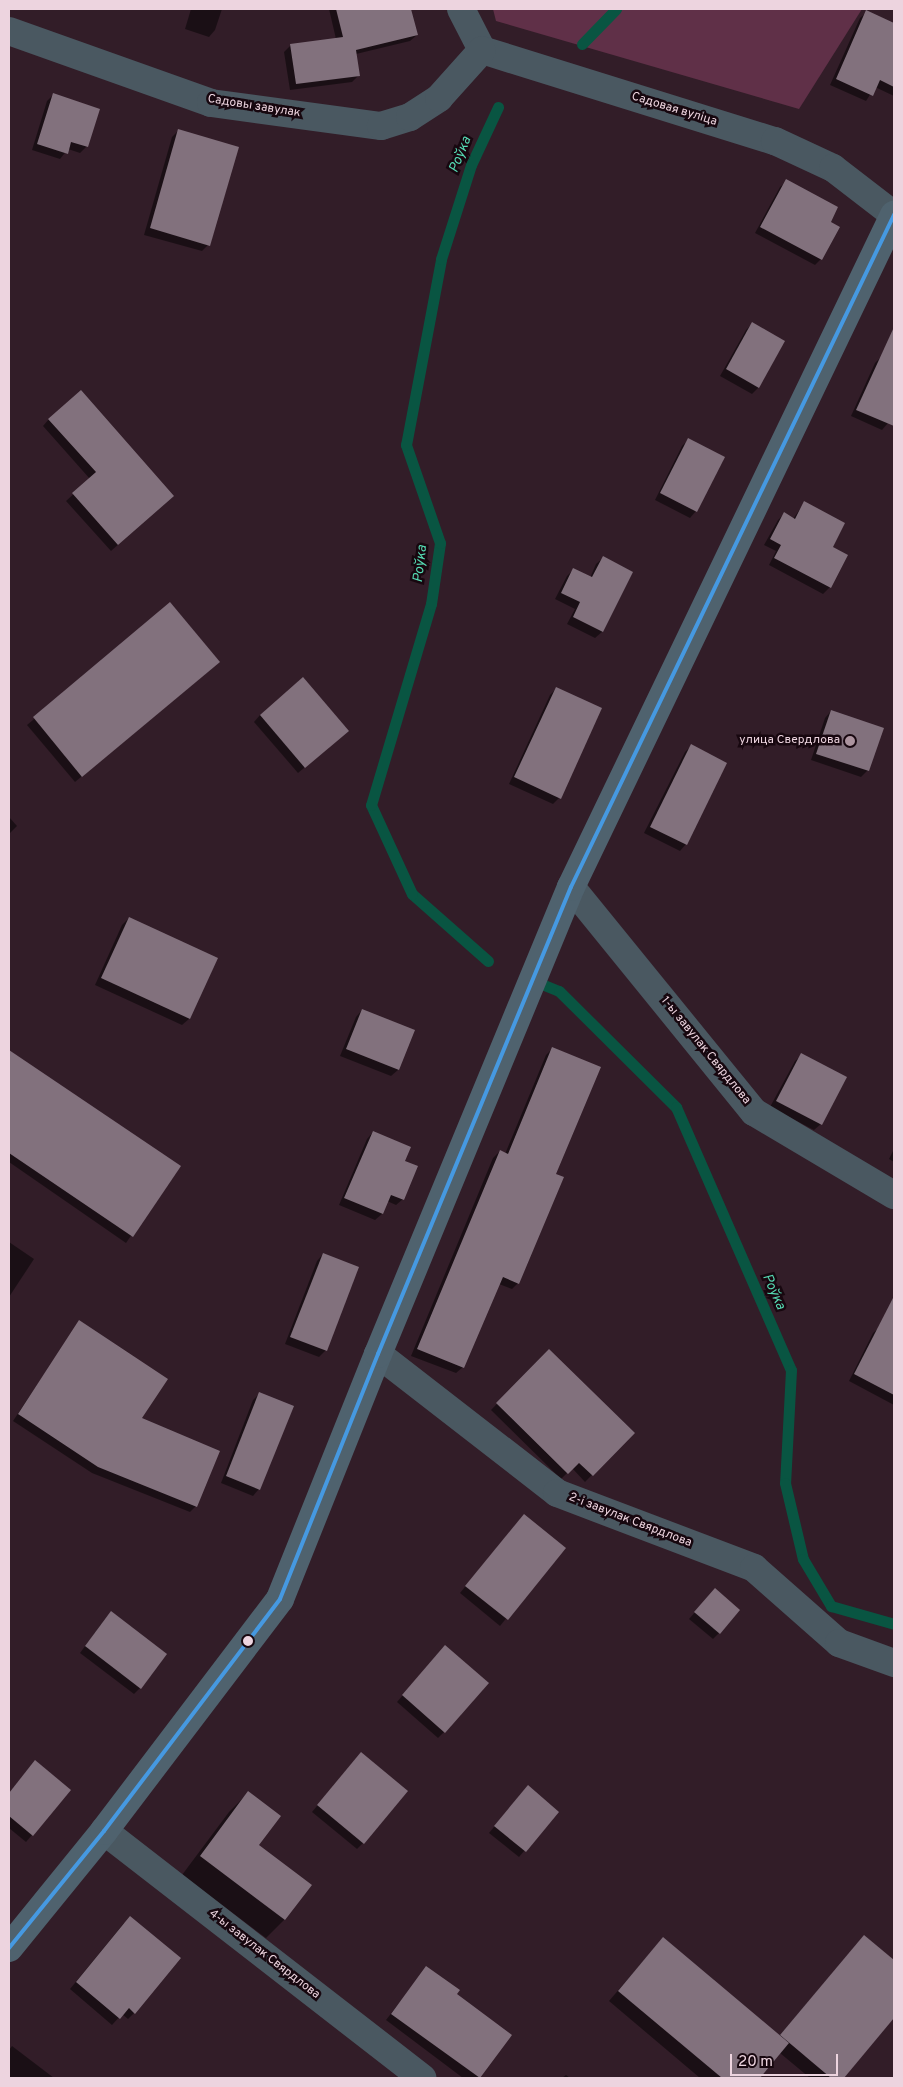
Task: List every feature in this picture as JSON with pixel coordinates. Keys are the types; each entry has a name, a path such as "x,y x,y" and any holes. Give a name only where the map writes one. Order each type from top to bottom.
{"street":[{"path":"461,9 482,50"},
{"name":"Садовы завулак","path":"9,31 211,103 381,126 410,118 439,98 482,50"},
{"name":"Садовая вуліца","path":"482,50 775,141 833,168 894,215"},
{"path":"9,1948 104,1831 280,1599 378,1354 571,887 894,215"},
{"name":"1-ы завулак Свярдлова","path":"571,887 754,1112 894,1195"},
{"name":"2-і завулак Свярдлова","path":"378,1354 557,1493 754,1568 839,1644 894,1663"},
{"name":"4-ы завулак Свярдлова","path":"104,1831 423,2078"}],"shaded area":[{"path":"493,9 862,9 799,109 496,21"}],"building":[{"path":"336,9 411,9 418,35 356,50 360,76 296,84 290,44 343,37"},
{"path":"866,10 894,23 894,87 880,80 873,96 836,79"},
{"path":"53,93 100,109 88,147 71,142 68,154 37,144"},
{"path":"178,129 239,147 210,246 150,228"},
{"path":"786,179 838,207 831,222 840,227 822,260 760,227"},
{"path":"752,322 785,341 759,388 726,369"},
{"path":"894,327 894,426 856,410"},
{"path":"81,390 174,496 118,545 72,493 96,472 48,419"},
{"path":"688,438 725,457 697,512 660,493"},
{"path":"804,501 845,523 833,547 848,555 831,588 774,558 781,545 770,539 784,512 795,519"},
{"path":"603,556 633,572 603,632 573,617 580,602 561,593 573,568 592,577"},
{"path":"170,602 220,662 82,777 33,717"},
{"path":"303,677 349,731 305,768 260,715"},
{"path":"556,687 602,708 561,799 514,777"},
{"name":"улица Свердлова","path":"831,710 884,728 869,771 816,754"},
{"path":"691,744 727,763 687,845 650,827"},
{"path":"129,917 218,958 190,1019 101,978"},
{"path":"362,1009 415,1030 399,1070 346,1049"},
{"path":"552,1047 601,1067 556,1174 564,1177 519,1284 503,1277 464,1368 417,1349 500,1150 508,1154"},
{"path":"9,1050 181,1166 133,1237 9,1153"},
{"path":"801,1053 847,1077 822,1125 776,1101"},
{"path":"373,1131 411,1147 405,1161 418,1166 404,1200 391,1195 383,1214 344,1198"},
{"path":"323,1253 359,1267 327,1351 290,1337"},
{"path":"894,1296 894,1395 854,1374"},
{"path":"79,1320 168,1379 142,1418 220,1451 197,1507 98,1467 18,1414"},
{"path":"549,1349 635,1433 593,1476 579,1463 568,1474 496,1403"},
{"path":"259,1392 294,1406 260,1490 226,1476"},
{"path":"524,1514 566,1548 508,1620 465,1586"},
{"path":"715,1588 740,1610 720,1634 694,1612"},
{"path":"111,1611 167,1654 141,1689 85,1646"},
{"path":"445,1645 489,1683 445,1733 402,1695"},
{"path":"361,1752 408,1791 364,1844 317,1805"},
{"path":"35,1760 71,1790 33,1836 9,1816 9,1793"},
{"path":"528,1785 559,1812 526,1852 494,1826"},
{"path":"248,1791 281,1816 259,1845 312,1885 285,1920 200,1856"},
{"path":"130,1916 181,1958 135,2014 129,2008 120,2019 76,1982"},
{"path":"864,1935 894,1960 894,2018 844,2078 831,2078 780,2035"},
{"path":"663,1937 789,2043 760,2078 722,2078 618,1991"},
{"path":"426,1966 460,1990 457,1994 512,2035 480,2078 391,2014"}],"waterway":[{"name":"Роўка","path":"582,44 616,9"},
{"name":"Роўка","path":"488,961 412,894 371,805 431,604 440,543 406,445 441,259 471,165 498,107"},
{"name":"Роўка","path":"544,985 559,991 676,1107 791,1370 785,1483 803,1559 831,1606 894,1624"}],"transit line":[{"path":"9,1948 104,1831 280,1599 378,1354 571,887 894,215"}],"place":[{"name":"улица Свердлова","path":"850,741"}]}
